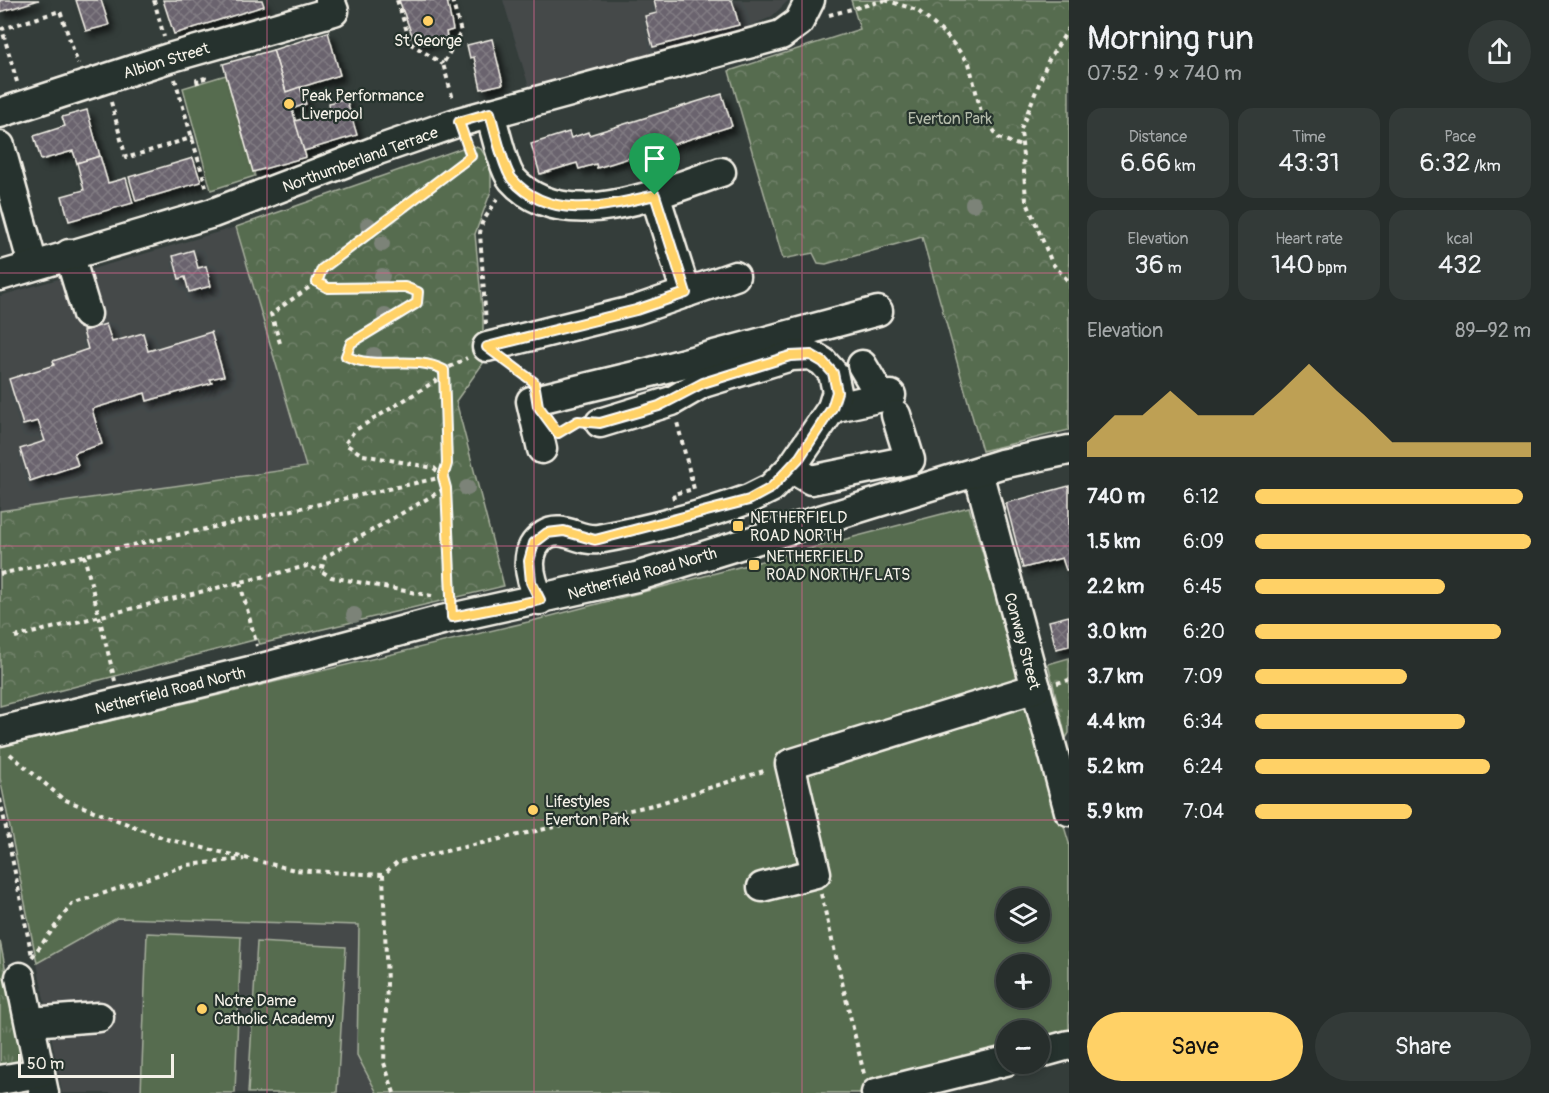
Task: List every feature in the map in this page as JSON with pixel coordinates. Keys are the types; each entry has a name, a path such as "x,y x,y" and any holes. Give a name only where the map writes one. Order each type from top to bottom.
{"street":[{"name":"Albion Street","path":"12,109 332,5"},
{"name":"Northumberland Terrace","path":"0,276 213,213 378,150 459,122 781,35 805,11"},
{"path":"490,113 510,178 536,198 567,207 597,208 655,195 721,172"},
{"path":"0,146 33,265"},
{"path":"655,195 686,293"},
{"path":"69,254 87,314"},
{"path":"487,347 636,310 735,276"},
{"path":"550,441 531,401 878,311"},
{"path":"540,600 531,582 529,561 534,543 547,533 564,531 595,540 735,504 771,488 791,468 832,408 837,392 833,373 823,362 811,355 790,356 703,383 672,401 600,423"},
{"path":"791,468 812,480 910,460 889,402 862,365"},
{"path":"832,408 889,402"},
{"name":"Netherfield Road North","path":"4,742 120,702 262,668 447,619 636,577 978,472 1069,450"},
{"name":"Conway Street","path":"978,472 1069,811"},
{"path":"762,887 816,873 790,764 1036,688"},
{"path":"0,1080 42,1083 30,1022 26,967"},
{"path":"30,1022 99,1017"},
{"path":"1050,1050 1069,1045"},
{"path":"871,1087 996,1063"}],"path":[{"path":"154,0 169,58 194,137 213,213"},
{"path":"280,343 271,314 317,282 322,269 471,156 443,64 411,44 397,0"},
{"path":"443,64 461,32 452,0"},
{"path":"805,11 886,0 917,10 946,35 969,63 981,111 999,138 1022,146"},
{"path":"12,109 2,29 60,10 95,82 126,158 194,137"},
{"path":"1069,28 1048,61 1021,129 1026,200 1052,263 1069,282"},
{"path":"198,84 197,80 205,78"},
{"path":"510,178 482,223 480,233 487,347 534,382 537,399"},
{"path":"317,282 328,288 405,287 418,292 417,303 351,343 346,356 358,362 432,364 444,370"},
{"path":"447,619 446,488 443,477 434,468 363,455 345,444 354,431 437,380 444,370 487,347"},
{"path":"443,477 447,464 444,370"},
{"path":"672,401 694,489"},
{"path":"550,441 578,421 600,423"},
{"path":"0,574 443,477"},
{"path":"321,571 325,557 446,488"},
{"path":"84,555 120,702"},
{"path":"15,637 307,566 331,577 440,598 447,619"},
{"path":"240,583 262,668"},
{"path":"4,742 63,799 166,839 295,870 383,875 397,862 657,804 790,764"},
{"path":"0,799 26,967"},
{"path":"26,967 72,903 187,865 248,859"},
{"path":"816,873 871,1087"},
{"path":"383,875 387,984 384,1063 394,1093"}],"shaded area":[{"path":"503,0 789,0 771,17 748,27 529,87"},
{"path":"236,227 306,467 0,511 0,296"},
{"name":"Notre Dame Catholic Academy","path":"117,918 359,925 357,1055 377,1093 62,1093 37,963"}],"green space":[{"name":"Everton Park","path":"851,0 1069,0 1069,430 982,451 922,237 826,264 818,263 813,253 783,259 729,71 860,29"},
{"path":"226,75 255,176 211,190 183,88"},
{"path":"471,145 481,149 491,165 491,191 475,234 483,318 483,345 489,355 456,401 504,586 260,644 258,639 0,706 0,511 306,467 236,227"},
{"name":"Lifestyles Everton Park","path":"969,507 1069,843 1069,1040 1050,1045 1050,1020 996,1020 996,1059 861,1093 377,1093 357,1055 359,925 117,918 37,963 0,778 0,747 528,622"},
{"path":"1069,658 1069,733 1066,738 1048,664"},
{"path":"147,933 241,937 235,1093 141,1093"},
{"path":"0,941 24,1064 0,1069"},
{"path":"257,942 346,947 337,1093 248,1093"}],"building":[{"path":"0,0 39,0 0,12"},
{"path":"76,0 101,0 109,25 86,31"},
{"path":"163,0 262,0 264,6 174,34"},
{"name":"St George","path":"399,0 447,0 453,30 446,32 447,37 424,44 423,41 415,43"},
{"path":"654,0 732,0 739,25 653,47 645,16 657,13"},
{"path":"328,32 340,75 286,92 273,50"},
{"path":"492,39 503,84 481,89 474,57 470,58 467,45"},
{"path":"273,50 286,92 300,87 306,104 292,109 306,157 253,172 223,64"},
{"path":"722,94 732,126 597,168 596,164 579,169 577,163 540,174 531,144 569,132 571,138 588,132 589,135"},
{"path":"346,98 357,135 304,151 295,121 330,111 329,103"},
{"path":"87,110 100,156 77,163 73,151 41,160 34,136 65,126 62,117"},
{"path":"100,156 108,183 126,178 133,203 69,221 62,196 84,190 77,163"},
{"path":"193,158 201,182 136,201 129,177"},
{"path":"193,250 198,268 206,266 211,286 189,292 185,277 179,279 173,256"},
{"path":"106,324 112,342 143,333 148,351 211,332 224,376 210,379 212,383 147,401 145,393 92,409 102,444 74,453 78,465 30,481 20,449 45,441 38,421 23,425 9,379 54,365 53,361 88,349 83,331"},
{"path":"1069,486 1069,570 1066,570 1062,558 1023,568 1006,503"},
{"path":"1069,616 1069,646 1056,649 1049,621"}],"place":[{"name":"St George","path":"428,21"},
{"name":"Peak Performance Liverpool","path":"289,104"},
{"name":"NETHERFIELD ROAD NORTH","path":"738,526"},
{"name":"NETHERFIELD ROAD NORTH/FLATS","path":"754,565"},
{"name":"Lifestyles Everton Park","path":"533,810"},
{"name":"Notre Dame Catholic Academy","path":"202,1009"}],"route":[{"path":"490,113 510,178 536,198 567,207 597,208 655,195 686,293 636,310 487,347 534,382 538,406 558,433 578,421 600,423 659,406 703,383 790,356 811,355 823,362 833,373 837,392 832,408 800,457 771,488 749,500 595,540 580,538 564,531 547,533 534,543 529,561 531,582 540,600 452,617 446,488 443,477 447,464 444,370 432,364 358,362 346,356 351,343 417,303 418,292 405,287 328,288 317,282 322,269 471,156 459,122 490,113"}]}
